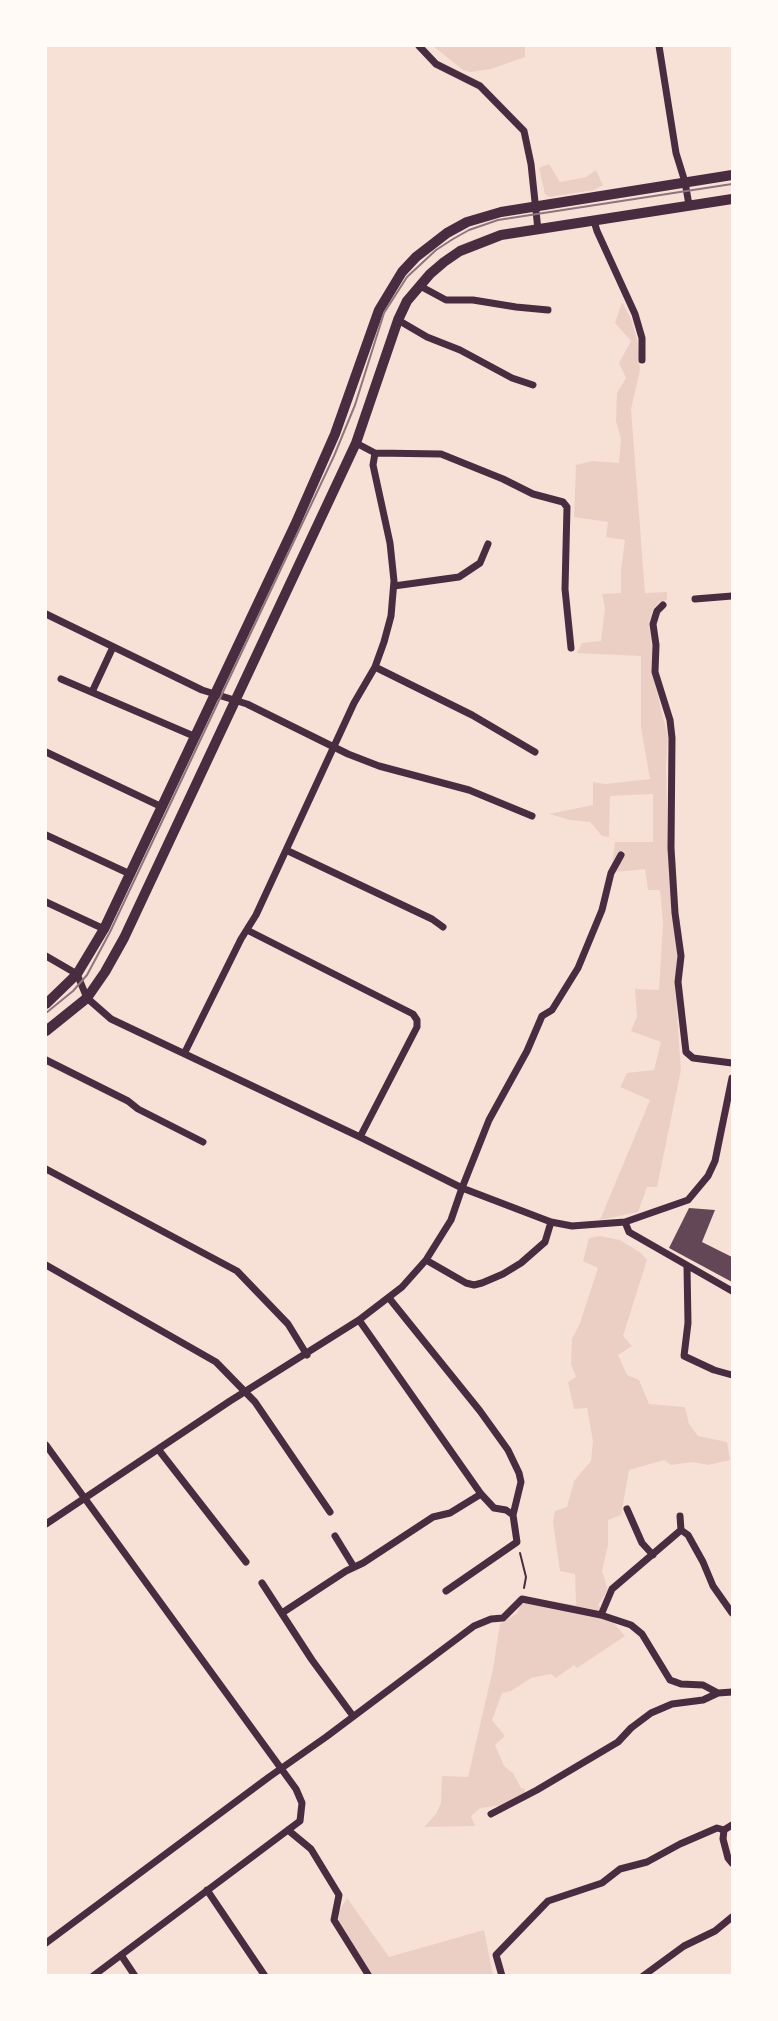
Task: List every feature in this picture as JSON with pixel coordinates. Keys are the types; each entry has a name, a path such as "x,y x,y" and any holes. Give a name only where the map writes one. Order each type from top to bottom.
{"main road":[{"path":"46,1004 77,974 104,929 196,737 335,434 379,310 401,272 447,233 467,222 500,212 733,175"},
{"path":"46,1031 87,998 124,937 356,443 407,301 430,274 460,251 501,236 733,199"}],"street":[{"path":"419,46 436,64 480,86 524,131 531,164 538,230"},
{"path":"659,46 676,153 689,205"},
{"path":"594,220 635,314 642,338 642,360"},
{"path":"420,286 446,300 472,300 548,310"},
{"path":"398,320 512,378 533,385"},
{"path":"356,443 375,453 441,454 533,494 563,502 567,507 565,589 571,648"},
{"path":"185,1052 256,915 354,703 375,667 391,616 394,586 390,543 373,465 375,453"},
{"path":"394,586 459,578 480,564 488,544"},
{"path":"695,599 733,596"},
{"path":"663,605 657,611 653,624 656,645 655,671 670,720 672,738 671,848 675,914 681,956 678,982 687,1052 693,1058 733,1063"},
{"path":"46,614 202,690 247,704 379,766 469,790 532,816"},
{"path":"92,692 113,647"},
{"path":"375,667 472,715 535,752"},
{"path":"61,679 196,737"},
{"path":"46,752 162,807"},
{"path":"46,835 130,874"},
{"path":"286,850 432,919 443,927"},
{"path":"46,1524 158,1448 359,1320 388,1298 426,1260 451,1220 489,1121 542,1016 552,1010 578,968 602,910 611,873 621,855"},
{"path":"46,902 104,929"},
{"path":"247,930 413,1014 417,1020 417,1027 360,1136"},
{"path":"46,956 77,974 87,998 111,1019 360,1136 462,1188 551,1222 572,1226 625,1222 679,1205 698,1192 715,1161 732,1081"},
{"path":"46,1060 203,1142"},
{"path":"46,1170 237,1271 288,1324 307,1354"},
{"path":"426,1260 466,1283 482,1283 521,1263 545,1242 551,1222"},
{"path":"625,1222 629,1232 733,1291"},
{"path":"46,1265 216,1362 243,1393 255,1402 330,1512"},
{"path":"687,1267 688,1323 684,1356 714,1370 733,1375"},
{"path":"388,1298 480,1411 520,1473 521,1482 513,1515 517,1542 446,1591"},
{"path":"359,1320 481,1494 494,1508 506,1510 513,1515"},
{"path":"46,1445 296,1789 302,1802 300,1821 93,1976"},
{"path":"158,1448 246,1562"},
{"path":"282,1613 433,1517 450,1513 481,1494"},
{"path":"627,1509 642,1543 653,1555"},
{"path":"680,1516 681,1530"},
{"path":"596,1614 612,1589 681,1530"},
{"path":"681,1530 688,1535 704,1562 713,1586 733,1613"},
{"path":"335,1536 354,1567"},
{"path":"262,1583 318,1669 353,1716"},
{"path":"46,1943 474,1626 491,1619 503,1618 522,1599 596,1614 631,1625 642,1634 670,1680 681,1684 703,1685 718,1693"},
{"path":"491,1814 618,1742 651,1713 672,1704 733,1692"},
{"path":"502,1976 496,1955 548,1901 602,1883 620,1869 647,1862 717,1828 724,1830 733,1825"},
{"path":"288,1830 311,1849 339,1895 334,1920 369,1976"},
{"path":"724,1830 723,1839 728,1858 733,1863"},
{"path":"207,1890 265,1976"},
{"path":"643,1976 684,1946 715,1931 733,1917"},
{"path":"121,1955 135,1976"}],"path":[{"path":"517,1542 526,1577 522,1599"}],"shaded area":[{"path":"433,46 525,46 525,57 491,69 471,72 463,70"},
{"path":"549,164 560,182 586,177 596,170 603,185 594,190 549,197 545,194 539,168"},
{"path":"622,302 637,339 640,370 631,409 645,593 667,592 667,600 659,602 653,609 649,623 652,672 668,737 668,844 678,957 675,986 681,1070 657,1187 647,1187 638,1212 600,1220 650,1100 620,1087 627,1073 654,1070 661,1042 631,1031 637,1016 635,989 659,990 663,923 660,890 648,890 645,869 615,872 612,866 615,842 653,842 653,794 610,796 609,837 602,836 590,822 549,814 593,805 593,782 605,784 650,779 641,728 641,656 577,653 582,643 601,641 605,608 602,594 621,593 625,540 606,537 608,522 574,517 576,465 592,461 619,463 621,439 616,421 617,393 626,378 619,363 631,341 615,323"},
{"path":"600,1236 620,1240 647,1260 623,1336 632,1346 618,1355 627,1375 639,1380 649,1404 685,1407 689,1424 698,1436 727,1442 730,1460 708,1465 693,1462 671,1465 664,1460 629,1470 621,1515 608,1520 608,1545 602,1571 608,1590 598,1605 625,1636 577,1668 574,1665 556,1678 551,1674 531,1678 511,1691 502,1693 492,1720 505,1736 495,1745 504,1766 513,1773 521,1788 525,1789 524,1794 503,1805 480,1808 471,1816 475,1826 424,1827 436,1814 441,1803 442,1776 468,1777 493,1669 500,1624 517,1613 524,1597 576,1605 575,1574 560,1571 553,1522 555,1511 567,1507 574,1481 591,1461 593,1441 587,1408 574,1409 568,1382 576,1377 571,1364 572,1339 598,1268 583,1261 589,1238"},
{"path":"347,1898 389,1957 484,1930 493,1975 373,1975 338,1922 339,1911"}],"building":[{"path":"689,1208 715,1210 702,1242 732,1257 732,1282 669,1248"}],"tram line":[{"path":"46,1013 73,991 87,975 110,932 334,456 355,405 384,313 407,277 436,250 453,239 498,220 732,184"}]}
